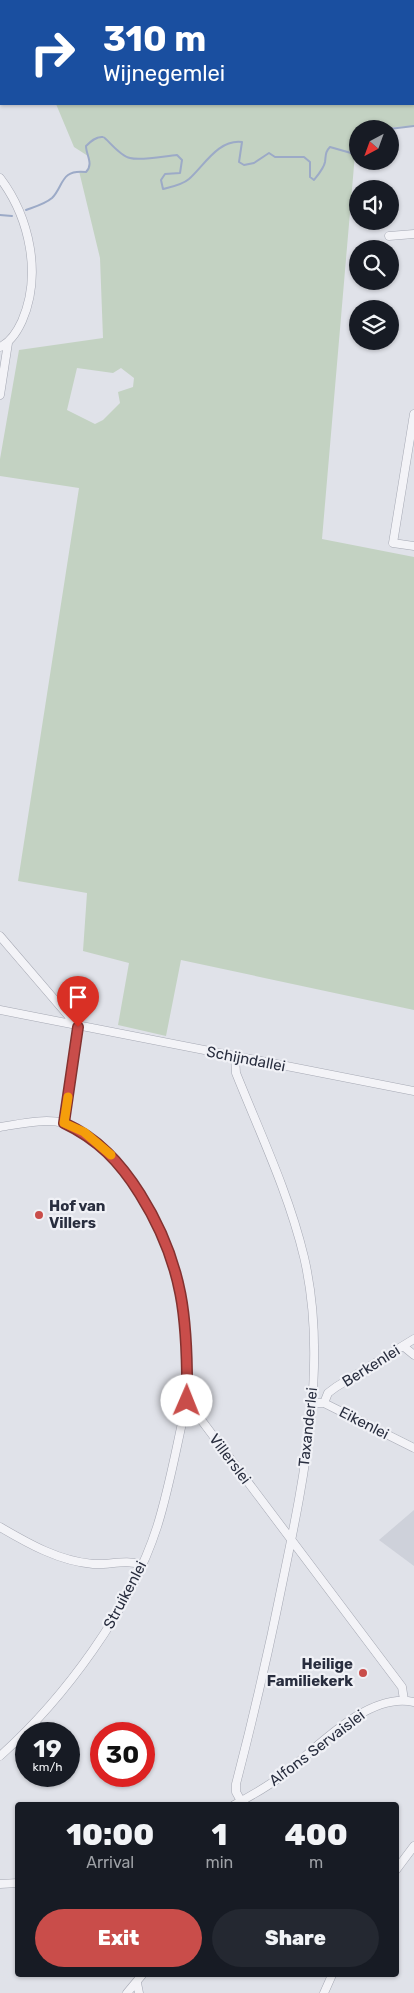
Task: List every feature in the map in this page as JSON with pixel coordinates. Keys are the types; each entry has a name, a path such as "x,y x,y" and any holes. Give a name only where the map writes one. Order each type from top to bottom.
{"street":[{"path":"0,178 13,199 21,218 32,259 31,289 25,313 4,345 0,395"},
{"path":"389,236 414,234"},
{"path":"414,414 393,543 414,546"},
{"path":"0,936 78,1027 64,1123"},
{"name":"Schijndallei","path":"0,1010 78,1027 414,1091"},
{"name":"Taxanderlei","path":"235,1056 236,1073 287,1201 304,1259 312,1324 313,1391 313,1403 292,1540 260,1690 236,1784 238,1802"},
{"path":"0,1127 37,1122 64,1123 84,1132 108,1151 130,1179 153,1215 171,1254 181,1289 185,1318 187,1401"},
{"name":"Berkenlei","path":"324,1403 328,1393 414,1339"},
{"path":"403,1346 414,1356"},
{"name":"Berkenlei","path":"313,1391 328,1393"},
{"name":"Villerslei","path":"187,1401 402,1687 404,1700"},
{"name":"Struikenlei","path":"0,1756 42,1712 84,1662 124,1602 143,1565 162,1510 187,1401"},
{"name":"Eikenlei","path":"313,1403 324,1403 414,1448"},
{"path":"0,1527 54,1555 93,1564 132,1561 143,1565"},
{"path":"404,1700 414,1702"},
{"name":"Alfons Servaislei","path":"240,1802 282,1776 354,1718 378,1706 404,1700"},
{"path":"399,1866 414,1846"},
{"path":"0,1884 15,1883"},
{"path":"127,1993 141,1977"},
{"path":"324,1993 331,1977"},
{"path":"138,1982 139,1993"}],"shaded area":[{"path":"414,1510 414,1566 379,1540"}],"green space":[{"path":"56,105 414,105 414,126 399,127 399,120 349,120 349,170 354,170 353,180 349,180 349,224 322,539 414,557 414,1010 181,960 166,1036 118,1025 129,963 83,951 87,893 18,881 79,488 0,476 0,459 19,350 103,338 100,258 79,171 86,172 90,165 88,156 74,147","holes":["77,368 113,373 121,368 134,378 133,387 118,392 120,403 103,420 95,424 67,410"]}],"waterway":[{"path":"399,128 414,126"},
{"path":"26,210 43,204 52,198 64,179 71,173 86,172 90,163 86,146 98,137 105,138 117,150 130,158 147,159 177,155 182,160 180,173 165,174 161,180 163,189 186,181 195,174 212,154 233,142 242,142 239,162 244,165 254,163 269,153 275,157 304,157 310,162 310,177 314,180 323,167 326,152 330,147 349,152"},
{"path":"0,215 12,216"}],"slow traffic":[{"path":"68,1097 64,1123 84,1132 111,1155"}],"place":[{"name":"Hof van Villers","path":"39,1215"},
{"name":"Heilige Familiekerk","path":"363,1673"}],"route":[{"path":"78,1027 64,1123 84,1132 108,1151 130,1179 153,1215 171,1254 181,1289 185,1318 187,1401"}]}
